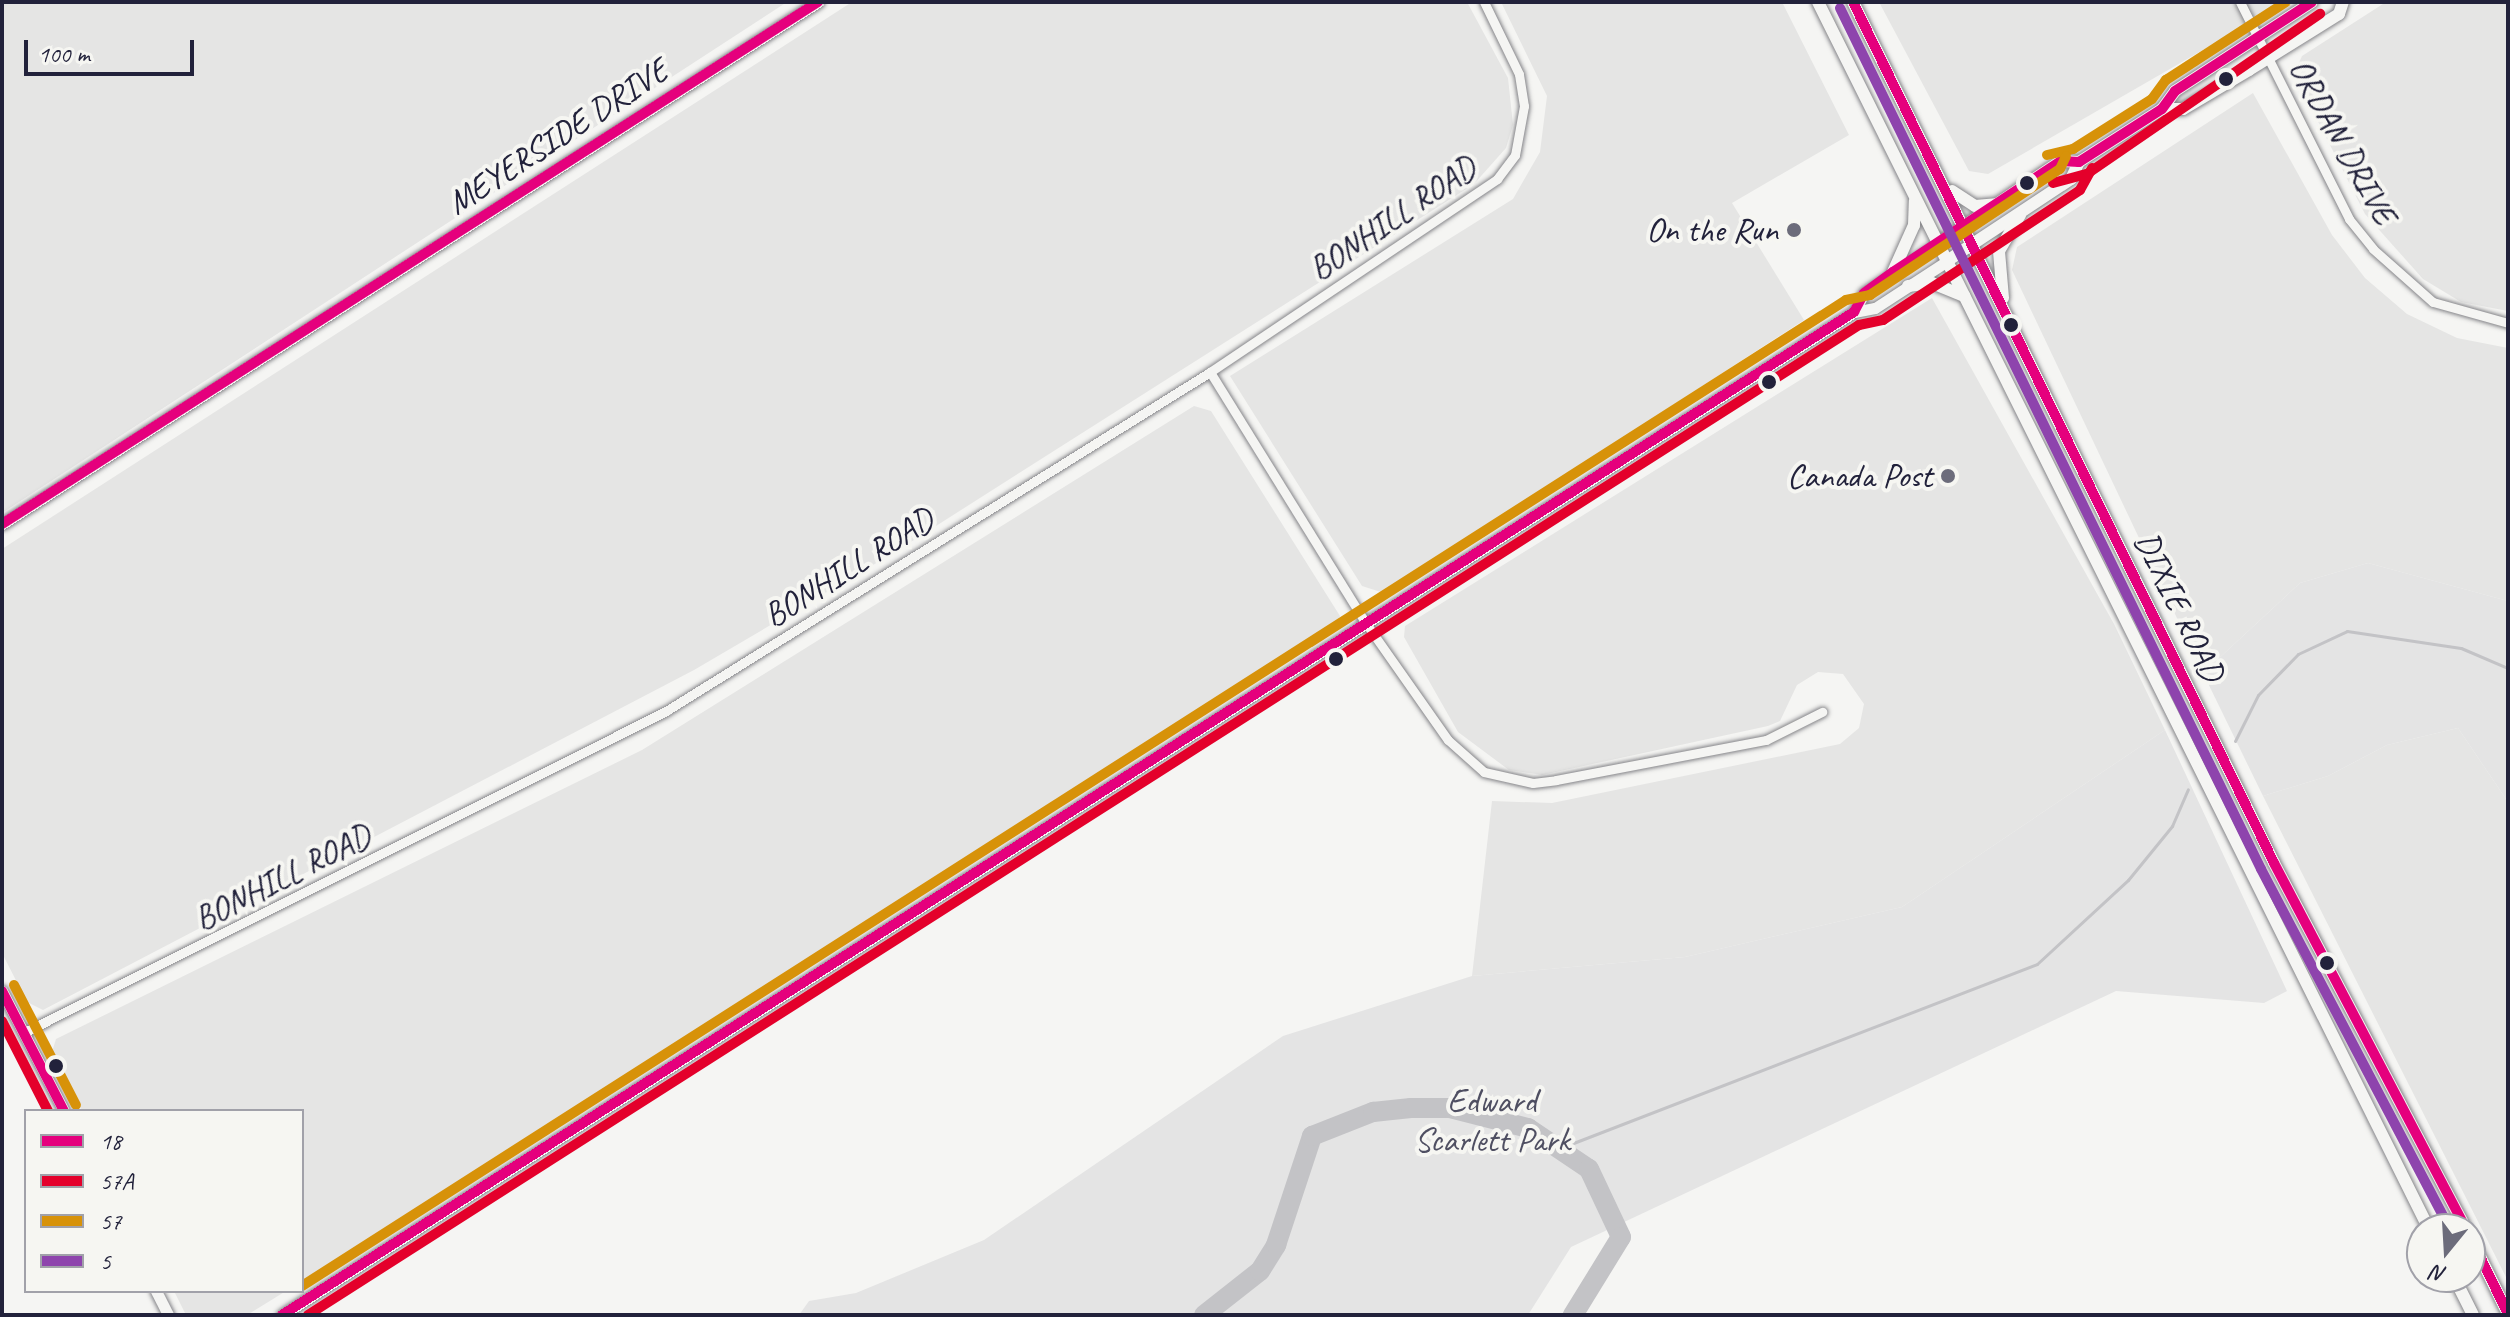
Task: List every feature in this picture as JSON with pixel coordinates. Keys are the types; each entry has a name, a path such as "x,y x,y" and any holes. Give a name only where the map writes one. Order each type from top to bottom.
{"main road":[{"name":"DIXIE ROAD","path":"1818,2 2421,1213"},
{"name":"DIXIE ROAD","path":"1853,2 1966,226 2274,863 2458,1213"},
{"path":"1947,261 2071,179 2079,162 2162,109 2175,91 2312,2"},
{"path":"2162,109 2183,109 2268,59 2339,14 2343,2"},
{"path":"1939,243 2061,161 2079,162"},
{"path":"1945,185 1975,206 1999,204"},
{"path":"1893,272 1914,225 1915,197"},
{"path":"2005,311 1999,251 2024,209"},
{"path":"1908,286 1940,284 1964,296"},
{"path":"2181,729 2204,718"},
{"path":"2253,874 2274,863"},
{"path":"2486,1269 2508,1314"},
{"path":"2462,1293 2473,1315"}],"street":[{"name":"MEYERSIDE DRIVE","path":"2,524 818,2"},
{"name":"BONHILL ROAD","path":"23,1033 666,711 1210,372 1497,179 1515,155 1524,106 1519,74 1484,2"},
{"name":"ORDAN DRIVE","path":"2240,2 2349,219 2392,271 2433,302 2508,323"},
{"path":"1854,312 1864,293 1939,243"},
{"path":"282,1315 1854,312 1875,308 1947,261"},
{"path":"1210,372 1365,622 1448,740 1484,772 1508,780 1556,780 1766,740 1822,712"},
{"path":"2,991 63,1109"},
{"path":"157,1293 168,1315"}],"shaded area":[{"path":"2,2 787,2 2,513"},
{"path":"852,2 1467,2 1508,78 1513,125 1506,148 1474,184 895,552 694,670 43,1010 27,1002 2,953 2,549"},
{"path":"1501,2 1782,2 1849,135 1732,203 1804,320 1384,593 1362,586 1230,376 1513,199 1540,152 1547,96"},
{"path":"1879,2 2286,2 1988,174 1969,171"},
{"path":"2386,2 2508,2 2508,311 2461,302 2423,279 2365,214 2294,74 2302,56"},
{"path":"2253,93 2332,235 2365,278 2407,314 2457,338 2508,348 2508,601 2368,563 2300,583 2203,673 2012,270 2017,247"},
{"path":"1932,298 2114,624 2165,730 1902,907 1685,957 1472,976 1492,801 1552,803 1840,744 1859,728 1864,704 1843,674 1818,672 1797,685 1780,721 1768,726 1542,775 1509,770 1458,732 1404,637 1405,626"},
{"path":"1194,406 1211,411 1340,616 1335,628 304,1280 304,1109 81,1109 52,1052 56,1039 642,750"},
{"path":"2458,728 2508,802 2508,1281 2486,1237 2486,1213 2474,1213 2263,796 2328,776 2387,745"},
{"path":"175,1293 283,1293 247,1315 186,1315"}],"green space":[{"path":"2368,563 2508,601 2508,802 2458,728 2387,745 2328,776 2263,796 2203,673 2300,583"},
{"name":"Edward Scarlett Park","path":"2165,730 2287,991 2264,1003 2116,991 1571,1247 1528,1315 799,1315 809,1301 856,1293 984,1240 1283,1036 1472,976 1685,957 1902,907"}],"waterway":[{"path":"2235,741 2258,695 2298,654 2347,631 2461,648 2508,668"},
{"path":"1563,1147 2037,964 2128,880 2172,826 2188,789"},
{"path":"1204,1315 1260,1271 1276,1245 1312,1136 1373,1112 1411,1108 1450,1108 1528,1128 1589,1169 1621,1237 1573,1315"}],"transit line":[{"name":"18","path":"2,524 818,2"},
{"name":"18","path":"1853,2 2274,863 2458,1213"},
{"name":"57","path":"2047,155 2073,149 2152,99 2166,80 2286,2"},
{"name":"18","path":"282,1315 1854,312 1864,293 1893,272 2061,161 2079,162 2162,109 2175,91 2312,2"},
{"name":"5","path":"1840,8 2261,869 2442,1213"},
{"name":"57A","path":"2053,183 2087,174 2320,14"},
{"name":"57","path":"304,1285 1846,300 1870,295 2060,169 2066,156"},
{"name":"57A","path":"308,1315 1859,325 1883,320 2080,190 2092,168"},
{"name":"57","path":"14,985 76,1105"},
{"name":"18","path":"2,991 63,1109"},
{"name":"57A","path":"2,1021 47,1109"},
{"name":"18","path":"2486,1269 2508,1314"}],"place":[{"name":"On the Run","path":"1794,230"},
{"name":"Canada Post","path":"1948,476"}]}
